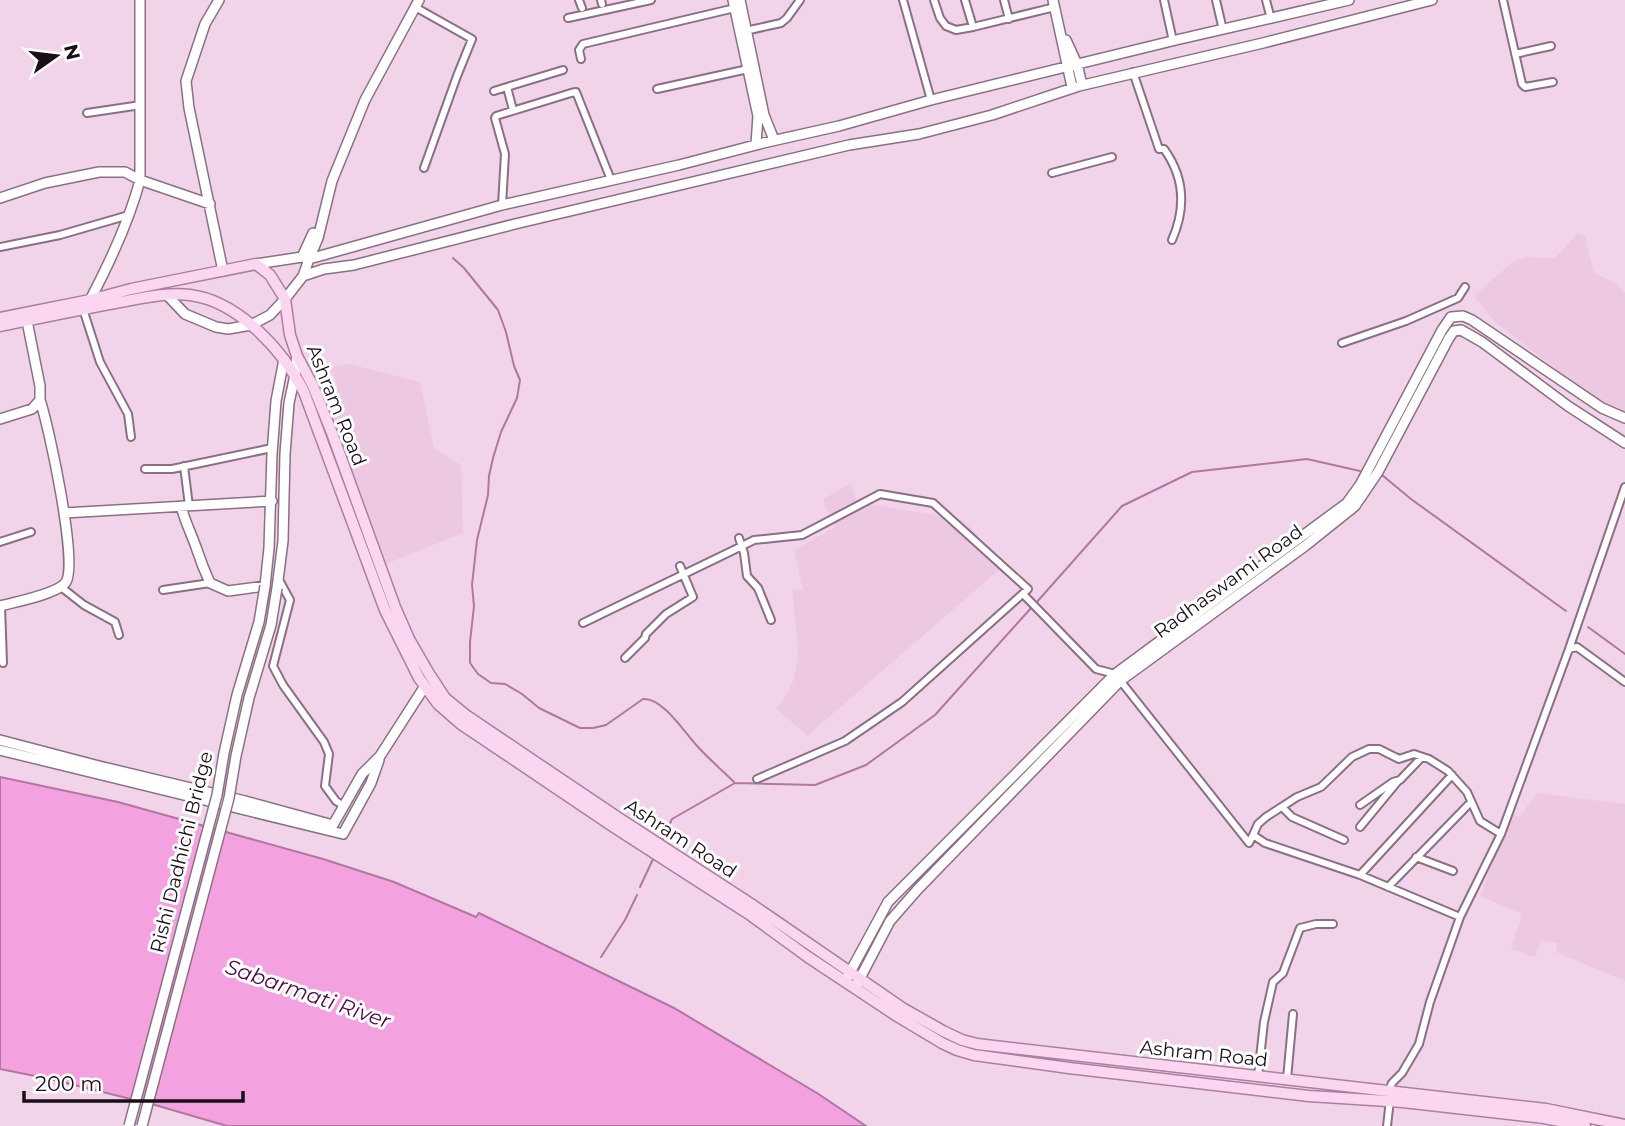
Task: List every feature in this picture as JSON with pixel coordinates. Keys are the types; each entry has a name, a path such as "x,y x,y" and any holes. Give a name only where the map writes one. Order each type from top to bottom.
{"main road":[{"name":"Ashram Road","path":"0,326 87,305 131,289 256,264 270,275 285,299 290,335 297,356 313,386 332,433 395,607 429,683"},
{"name":"Ashram Road","path":"0,318 153,296 188,294 211,299 251,325 284,359 295,375 316,424 384,610 400,643 429,683 467,716 754,906 857,984 943,1031 974,1055 1309,1096 1390,1095"},
{"name":"Ashram Road","path":"960,1045 977,1044 1287,1079 1550,1118 1625,1125"},
{"name":"Ashram Road","path":"1550,1118 1585,1126"}],"street":[{"path":"131,437 128,414 100,362 87,305 111,260 140,180 140,0"},
{"path":"219,0 205,24 186,81 189,108 223,271"},
{"path":"579,0 582,8"},
{"path":"568,18 651,0"},
{"path":"743,32 780,23 788,18 800,0"},
{"path":"903,0 931,100"},
{"path":"934,0 940,18 946,26 956,30 1009,19 1054,4 1077,86"},
{"path":"965,0 973,27"},
{"path":"1004,0 1009,19"},
{"path":"1164,0 1173,41"},
{"path":"1216,0 1223,30"},
{"path":"1266,0 1271,19"},
{"path":"256,264 305,258 502,205 679,165 839,126 931,100 1349,0"},
{"path":"303,276 837,148 919,134 992,115 1077,86 1276,40 1432,0"},
{"path":"1503,0 1522,84 1525,87 1553,82"},
{"path":"167,295 186,314 216,327 228,329 251,325 270,315 285,299 303,276 305,258 326,179 359,97 416,2 472,39 424,168"},
{"path":"581,60 579,50 583,44 736,3 764,115 774,140"},
{"path":"743,32 758,116 757,144"},
{"path":"1515,54 1551,46"},
{"path":"657,89 748,69"},
{"path":"494,91 563,70"},
{"path":"1133,72 1159,149 1164,149 1171,159 1183,199 1172,240"},
{"path":"507,87 513,110"},
{"path":"502,205 505,154 495,118 498,114 576,92 611,180"},
{"path":"87,113 141,105"},
{"path":"1052,173 1112,158"},
{"path":"0,198 44,183 99,172 125,172 140,180 210,204"},
{"path":"0,247 129,215"},
{"path":"1342,343 1406,321 1458,298 1465,286"},
{"path":"1625,418 1602,408 1472,320 1463,316 1451,317 1454,331 1461,330 1482,342 1568,406 1625,443"},
{"name":"Radhaswami Road","path":"1374,470 1442,330 1451,317"},
{"path":"3,663 1,606 61,587 69,571 64,513 40,400 40,386 27,321"},
{"name":"Radhaswami Road","path":"847,977 888,902 1118,677 1315,538 1355,506 1454,331"},
{"name":"Rishi Dadhichi Bridge","path":"142,1126 229,798 249,698 271,625 283,541 285,454 297,356"},
{"name":"Rishi Dadhichi Bridge","path":"129,1126 217,795 237,695 259,622 269,548 276,401 284,359"},
{"path":"0,419 32,409 40,400"},
{"path":"145,469 159,470 272,449"},
{"path":"184,466 187,526 210,583"},
{"path":"1387,1126 1392,1083 1402,1073 1419,1044 1430,1002 1460,917 1501,834 1625,487"},
{"path":"583,623 685,575 741,542 802,534 880,494 933,503 1028,589 890,710 845,741 757,779"},
{"path":"64,513 272,501"},
{"path":"0,542 31,532"},
{"path":"741,542 747,576 758,588 771,620"},
{"path":"625,658 666,614 693,597 680,565"},
{"path":"163,590 210,583 228,591 265,586"},
{"path":"278,583 290,600 273,666 283,685 324,742 329,754 325,786 336,801 344,806"},
{"path":"61,587 84,606 115,622 118,635"},
{"path":"1023,593 1096,669 1118,677 1249,843 1258,824 1266,817 1297,797 1321,787 1352,757 1369,749 1380,749 1399,759 1414,754 1429,759 1448,771 1468,792 1480,821 1501,834"},
{"path":"1569,649 1577,648 1625,682"},
{"name":"Radhaswami Road","path":"857,984 890,920 1118,677"},
{"path":"0,740 333,825 362,774 380,755 429,683"},
{"path":"0,750 343,834 370,783 380,755"},
{"path":"1360,827 1422,757"},
{"path":"1360,875 1452,775"},
{"path":"1360,805 1400,780"},
{"path":"1388,887 1471,802"},
{"path":"1282,807 1292,817 1344,840"},
{"path":"1253,835 1265,843 1360,875 1460,917"},
{"path":"1416,858 1452,871"},
{"path":"1258,1076 1264,1022 1273,982 1283,973 1300,928 1316,924 1333,925"},
{"path":"1287,1079 1293,1014"}],"shaded area":[{"path":"1578,233 1585,237 1594,272 1615,283 1625,293 1625,415 1603,406 1495,322 1474,296 1514,261 1526,257 1555,258"},
{"path":"350,364 420,382 434,448 461,465 463,533 386,564 325,399 338,385 333,373 329,374 327,368"},
{"path":"851,483 857,502 963,520 985,544 1000,569 807,736 776,708 793,681 797,663 798,645 792,589 803,590 794,550 834,528 823,499"},
{"path":"1537,793 1625,804 1625,981 1556,952 1557,943 1541,940 1535,957 1511,949 1522,914 1480,896 1511,814 1519,817"}],"water":[{"name":"Sabarmati River","path":"0,777 118,802 323,859 394,882 476,917 479,913 674,1008 817,1093 866,1126 227,1126 155,1105 0,1069"}],"waterway":[{"path":"453,258 498,310 520,380 517,398 501,432 493,458 488,495 477,540 472,585 474,606 470,663 478,674 491,683 505,684 539,708 580,728 606,725 643,699 651,700 666,710 734,782"},
{"path":"1036,603 1122,506 1192,472 1307,459 1360,471"},
{"path":"1382,475 1566,611"},
{"path":"662,841 672,819 735,783 815,785 866,765 935,715 1032,607"},
{"path":"1588,627 1625,654"},
{"path":"640,887 653,859"},
{"path":"601,957 625,920 637,895"}]}
